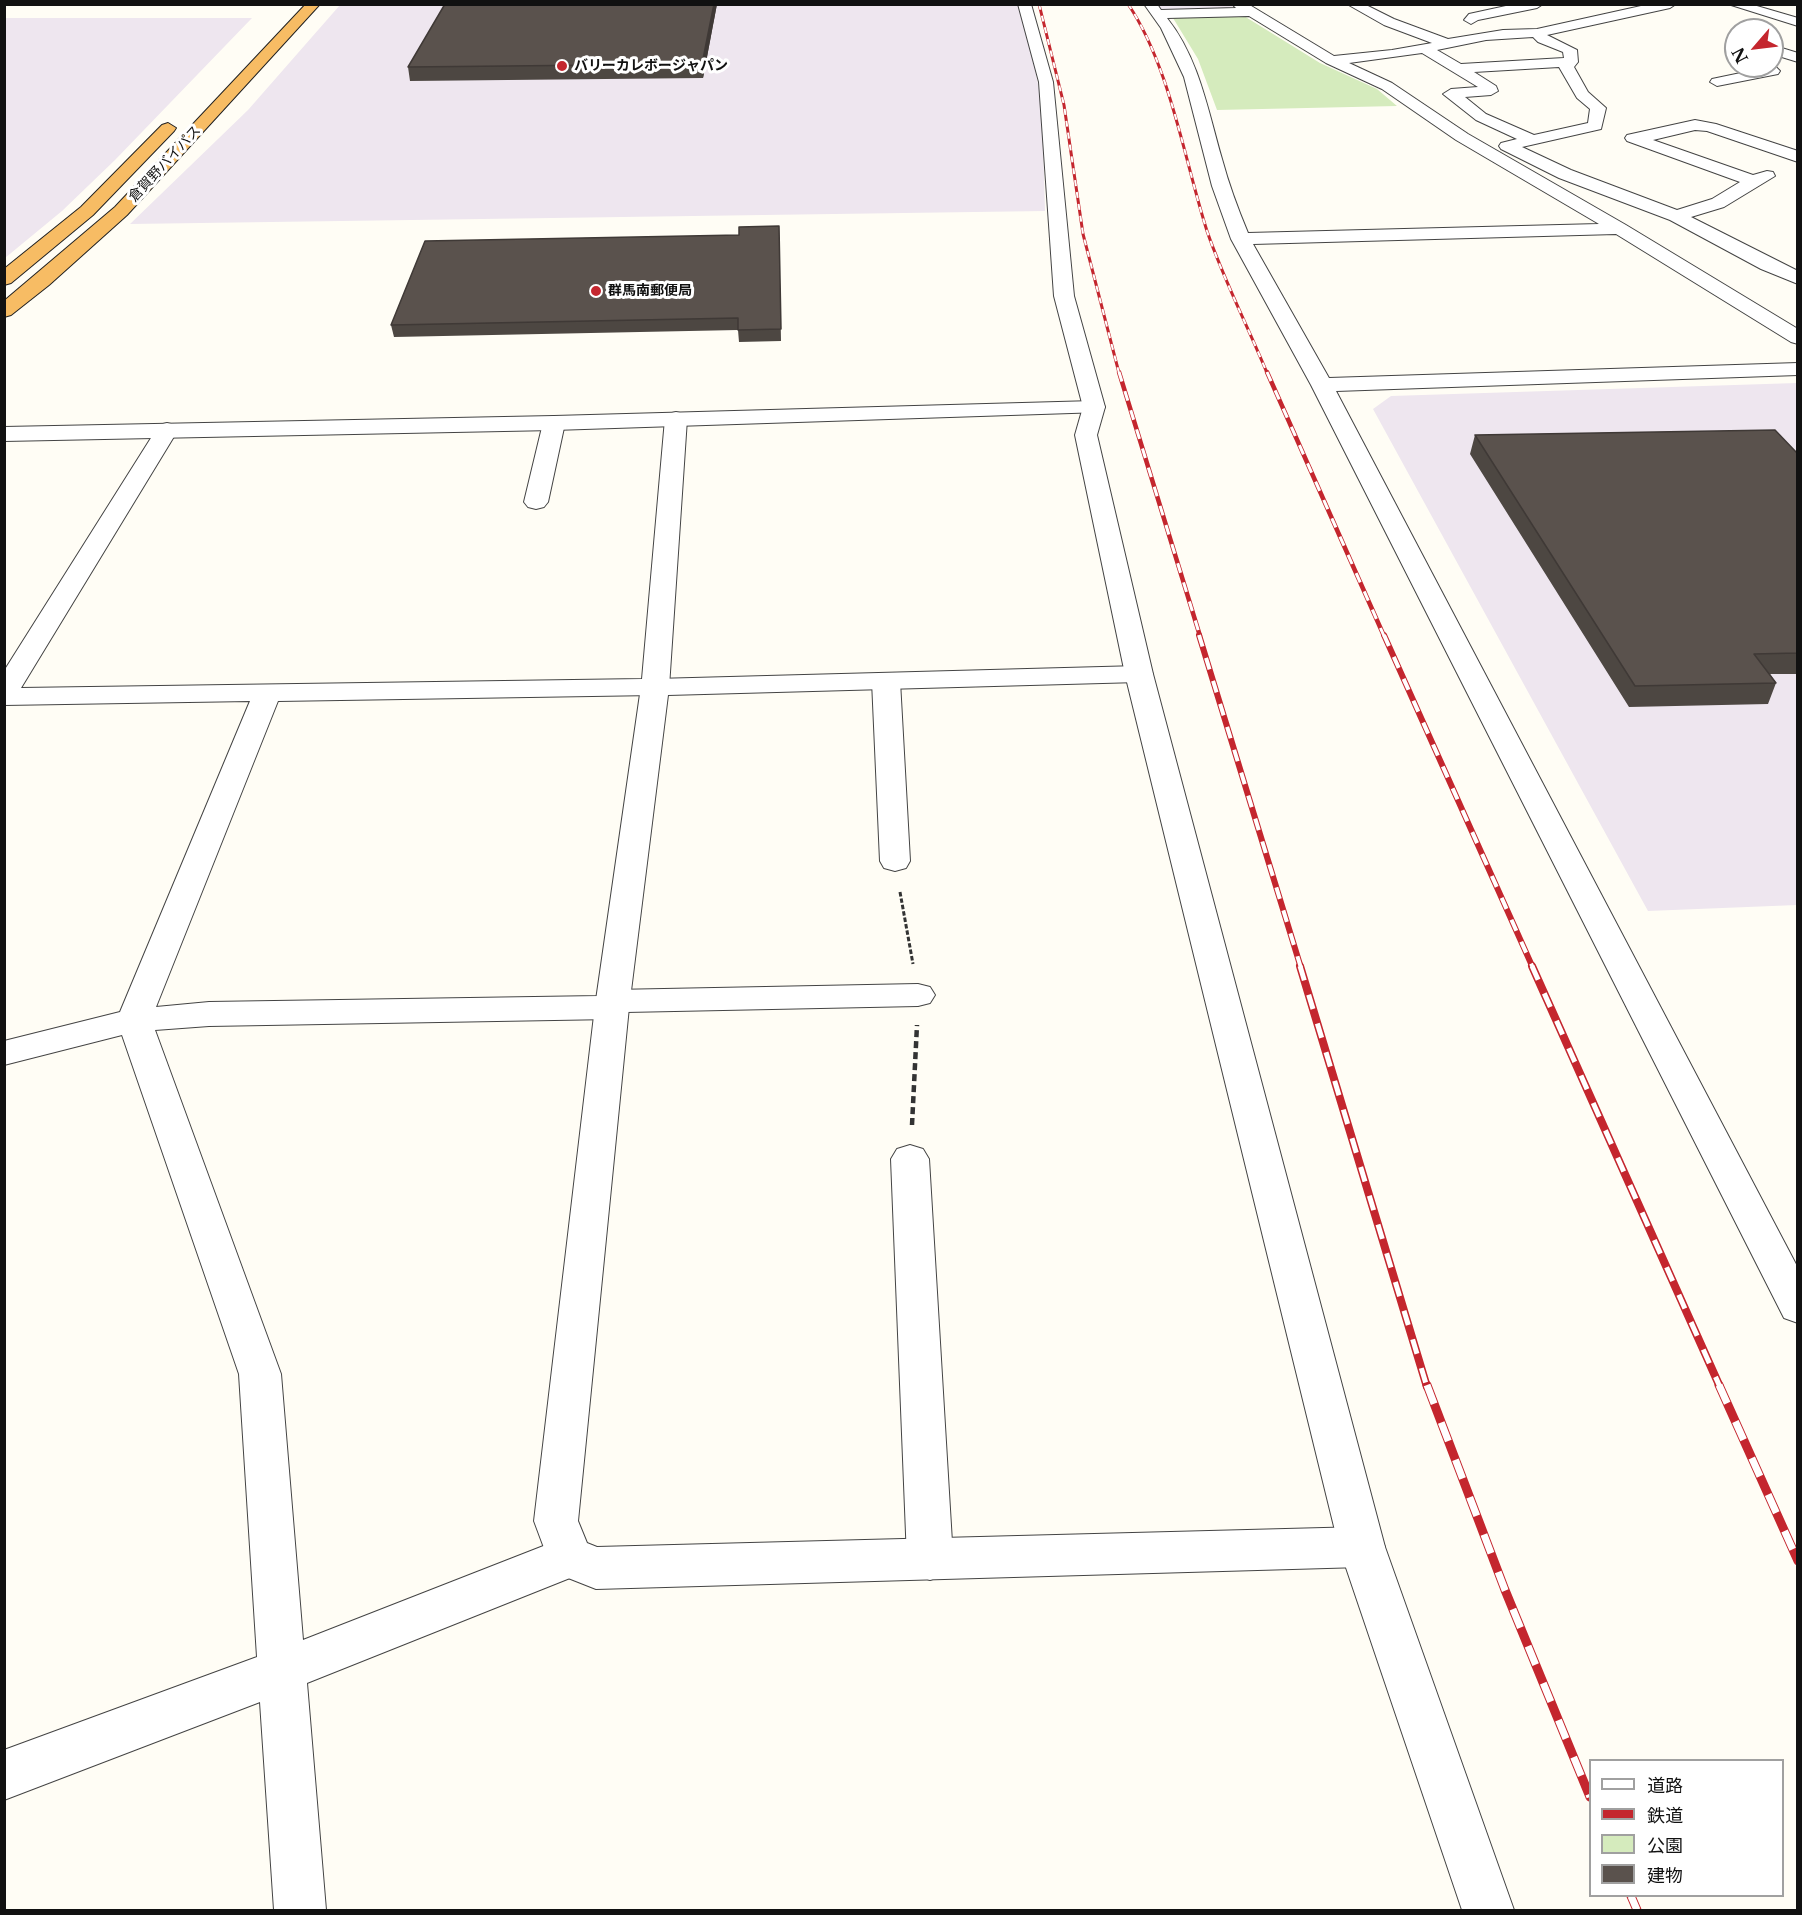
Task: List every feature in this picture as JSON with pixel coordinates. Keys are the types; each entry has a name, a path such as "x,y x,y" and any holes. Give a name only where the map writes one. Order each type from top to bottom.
{"highway":[{"name":"倉賀野バイパス","path":"4,311 42,281 121,211 314,4"},
{"name":"倉賀野バイパス","path":"4,279 87,211 179,117"}],"street":[{"path":"1024,4 1046,82 1064,296 1094,407 1086,435 1139,674 1362,1547 1488,1911"},
{"path":"1353,4 1414,32 1446,43"},
{"path":"1458,23 1470,21 1474,17 1537,4"},
{"path":"1331,60 1424,48 1516,32 1537,33 1670,4"},
{"path":"1734,4 1797,22"},
{"path":"1154,9 1245,8 1331,60 1387,86 1462,137 1620,229 1797,338"},
{"path":"1154,9 1182,55 1196,89 1228,209 1240,239 1322,385 1797,1307"},
{"path":"1414,32 1436,27"},
{"path":"1537,33 1543,39 1570,50 1571,62"},
{"path":"1424,48 1491,89 1483,92 1451,94 1481,117 1532,140"},
{"path":"1458,69 1571,62"},
{"path":"1571,62 1566,66 1582,95 1598,108 1606,130"},
{"path":"1717,82 1737,78"},
{"path":"1636,139 1695,125 1797,157"},
{"path":"1753,181 1606,130 1532,140 1507,146 1565,174 1676,216 1797,278"},
{"path":"1676,216 1718,203 1753,181 1781,170 1797,157"},
{"path":"1240,239 1620,229"},
{"path":"1745,270 1768,265"},
{"path":"1701,278 1723,274"},
{"path":"1322,385 1797,369"},
{"path":"4,434 554,423 1094,407"},
{"path":"569,1557 555,1521 612,1004 655,687 676,419"},
{"path":"536,502 554,423"},
{"path":"4,695 167,430"},
{"path":"4,695 655,687 1139,674"},
{"path":"886,681 895,861"},
{"path":"267,693 134,1020 261,1374 300,1911"},
{"path":"4,1053 134,1020 209,1014 918,995"},
{"path":"910,1159 930,1559"},
{"path":"4,1775 281,1671 569,1557 596,1568 1362,1547"}],"shaded area":[{"path":"1229,4 1233,7 1229,9 1168,10 1160,9 1156,5"},
{"path":"340,5 1019,5 1026,26 1042,103 1045,211 130,224 248,110"},
{"path":"5,18 252,18 115,160 62,211 5,258"},
{"path":"1797,383 1797,905 1648,911 1373,409 1391,396"}],"green space":[{"path":"1244,16 1320,63 1377,89 1397,106 1217,110 1198,59 1173,18"}],"building":[{"path":"445,4 714,4 702,64 408,67"},
{"name":"群馬南郵便局","path":"779,226 781,329 738,330 738,318 391,325 425,241 739,235 739,227"},
{"path":"1775,430 1797,453 1797,653 1754,654 1776,683 1635,686 1475,435"}],"railway":[{"path":"1039,4 1064,105 1083,234 1119,373"},
{"path":"1128,4 1155,56 1175,114 1213,249 1267,373"},
{"path":"1119,372 1200,636"},
{"path":"1267,372 1384,636"},
{"path":"1199,635 1301,968"},
{"path":"1384,635 1533,968"},
{"path":"1300,966 1427,1387"},
{"path":"1532,966 1720,1387"},
{"path":"1427,1385 1505,1590 1589,1795"},
{"path":"1719,1385 1798,1561"},
{"path":"1631,1897 1637,1910"}],"place":[{"name":"バリーカレボージャパン","path":"562,66"},
{"name":"群馬南郵便局","path":"596,291"}]}
